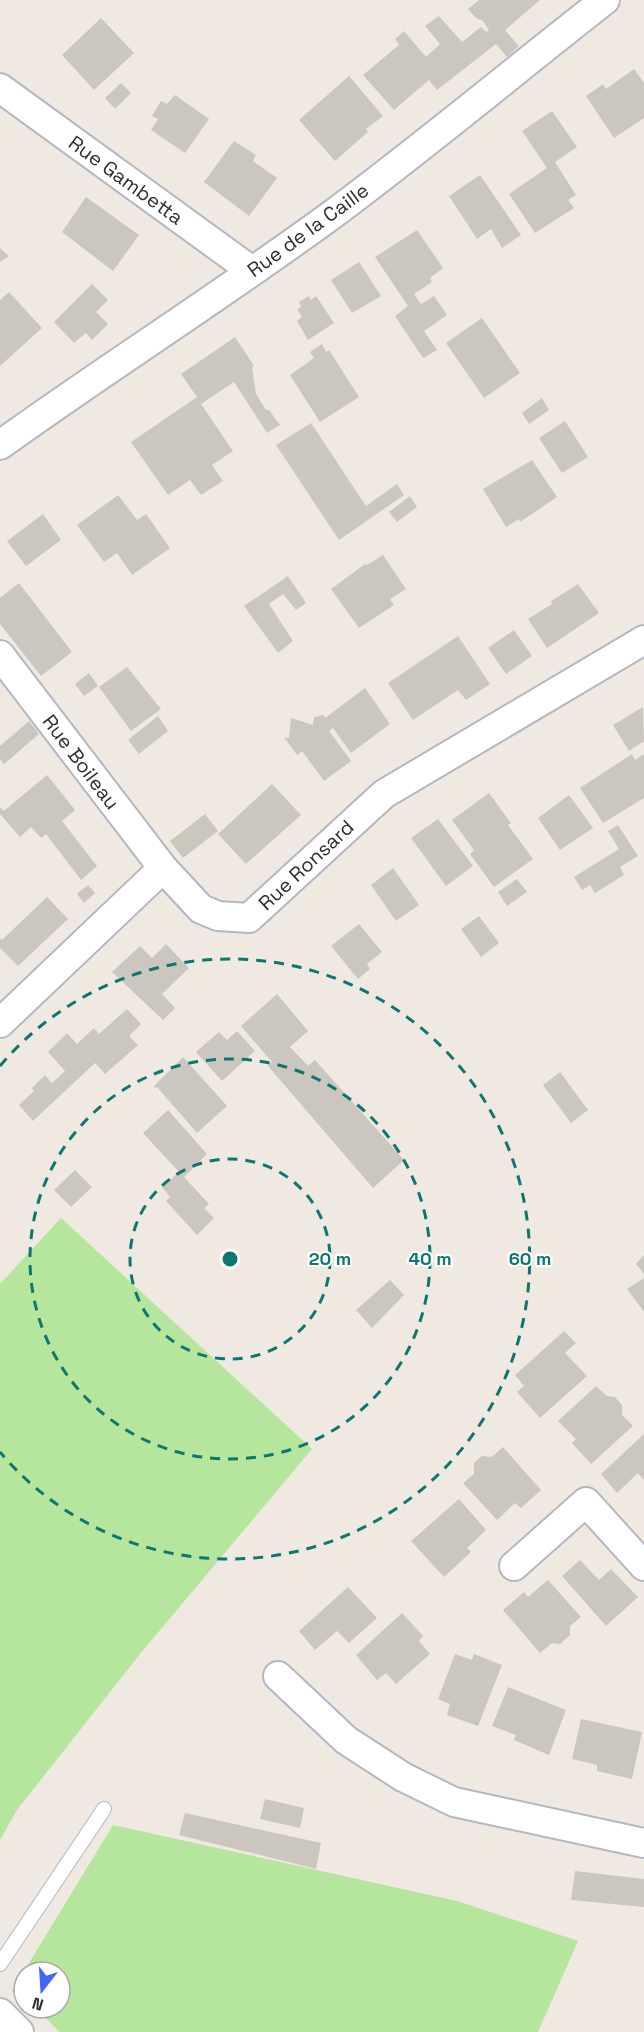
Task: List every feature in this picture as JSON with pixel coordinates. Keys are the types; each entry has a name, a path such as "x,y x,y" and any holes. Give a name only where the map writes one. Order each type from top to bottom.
{"street":[{"name":"Rue de la Caille","path":"0,445 82,386 252,271 404,160 590,8"},
{"name":"Rue Gambetta","path":"0,88 252,271"},
{"name":"Rue Ronsard","path":"163,868 201,909 218,916 249,918 384,794 644,640"},
{"name":"Rue Boileau","path":"0,656 163,868"},
{"path":"0,1023 163,868"},
{"path":"514,1566 586,1502 644,1566"},
{"path":"278,1676 346,1740 403,1777 454,1802 644,1843"},
{"path":"0,2013 19,2032"}],"lane":[{"path":"0,1964 104,1809"}],"green space":[{"path":"61,1218 312,1449 140,1654 17,1810 0,1840 0,1284"},
{"path":"113,1825 457,1901 578,1941 538,2032 59,2032 48,2020 72,2020 72,1960 31,1960"}],"building":[{"path":"479,0 540,0 505,30 519,46 507,57 496,44 437,90 429,80 394,110 363,75 399,45 395,39 404,31 426,57 440,44 425,26 439,16 462,42 481,27 486,32 489,30 482,20 477,19 468,9"},
{"path":"101,18 134,53 94,90 62,55"},
{"path":"634,69 644,83 644,118 614,138 586,96 603,84 606,89"},
{"path":"349,76 383,116 366,129 368,132 335,161 299,120"},
{"path":"121,83 131,93 115,109 105,98"},
{"path":"175,95 209,119 185,153 151,130 158,119 152,116 161,101 167,104"},
{"path":"552,111 577,147 555,162 576,195 568,200 574,208 535,233 509,194 547,168 522,131"},
{"path":"234,141 256,155 253,161 277,178 249,216 204,182"},
{"path":"480,175 521,235 502,248 491,229 477,239 449,196"},
{"path":"86,197 139,235 113,271 62,232"},
{"path":"417,230 443,268 430,278 432,282 414,294 421,304 434,296 447,315 424,331 437,350 423,358 395,316 408,306 375,257"},
{"path":"0,248 9,256 0,262"},
{"path":"359,262 381,296 352,313 331,280"},
{"path":"92,284 108,300 96,312 108,324 92,340 86,333 74,343 54,322"},
{"path":"9,292 42,328 0,366 0,300"},
{"path":"309,296 311,300 316,296 334,323 308,340 297,321 302,317 297,309 301,307 299,302"},
{"path":"482,318 520,373 484,398 446,343"},
{"path":"235,337 254,366 252,367 256,394 266,410 269,410 280,425 267,433 234,382 201,404 233,451 212,465 223,481 201,495 190,480 168,495 131,442 197,397 181,374"},
{"path":"322,344 326,352 329,350 359,397 320,422 290,375 314,358 310,352"},
{"path":"542,398 549,410 529,424 522,413"},
{"path":"565,421 588,457 562,473 539,438"},
{"path":"311,423 366,506 397,484 404,495 339,540 276,445"},
{"path":"532,460 557,497 520,522 519,519 506,527 483,489"},
{"path":"118,495 137,520 146,514 170,548 132,575 117,553 104,562 77,525"},
{"path":"410,496 417,507 397,522 389,512"},
{"path":"43,514 61,540 26,566 7,541"},
{"path":"383,555 406,589 390,599 394,605 359,628 331,589 365,564"},
{"path":"288,576 306,603 296,610 283,594 269,604 293,641 278,653 244,606"},
{"path":"19,583 72,652 41,676 0,624 0,598"},
{"path":"578,584 599,613 547,648 528,619"},
{"path":"514,630 532,656 506,674 488,648"},
{"path":"458,636 490,684 466,700 458,690 413,720 388,683"},
{"path":"127,667 161,709 131,731 99,687"},
{"path":"89,673 98,686 84,696 75,684"},
{"path":"365,688 390,724 351,753 333,728 329,731 351,761 324,781 302,751 297,755 284,737 289,738 291,718 313,725 314,717 324,715 325,718"},
{"path":"643,707 644,741 629,751 613,725"},
{"path":"158,716 168,731 139,754 128,740"},
{"path":"29,721 39,734 4,764 0,759 0,746"},
{"path":"632,754 635,760 644,754 644,798 603,823 580,788"},
{"path":"47,775 75,810 62,821 97,866 81,880 46,834 41,838 31,827 20,837 0,814 0,807 4,811"},
{"path":"272,784 301,815 246,864 218,834"},
{"path":"489,793 511,823 508,825 533,859 494,887 470,854 474,850 452,820"},
{"path":"569,795 593,828 560,850 538,818"},
{"path":"205,814 218,831 183,858 170,841"},
{"path":"438,819 473,866 446,886 411,838"},
{"path":"618,825 638,856 620,867 624,875 595,893 590,885 582,890 574,877 619,849 608,831"},
{"path":"393,868 419,905 396,921 371,885"},
{"path":"517,879 527,892 507,906 498,892"},
{"path":"88,885 95,893 84,903 77,894"},
{"path":"47,897 68,919 18,966 0,948 0,938 2,940"},
{"path":"479,916 499,943 481,957 461,929"},
{"path":"359,924 382,952 367,964 370,969 358,979 331,946"},
{"path":"166,944 189,968 162,994 175,1008 163,1020 112,972 140,946 152,958"},
{"path":"277,994 308,1031 290,1047 308,1066 315,1060 404,1160 373,1188 268,1066 272,1062 241,1026"},
{"path":"127,1009 141,1024 129,1036 138,1045 105,1074 95,1063 33,1121 19,1105 34,1091 32,1088 45,1075 52,1083 65,1071 48,1052 67,1033 77,1044 94,1028 99,1034"},
{"path":"237,1031 255,1051 222,1081 196,1052 219,1032 227,1040"},
{"path":"183,1057 227,1106 197,1133 154,1086"},
{"path":"560,1072 588,1110 571,1123 543,1085"},
{"path":"168,1110 207,1154 184,1177 209,1204 204,1208 214,1218 197,1235 166,1201 170,1197 162,1187 179,1172 143,1133"},
{"path":"75,1170 92,1187 71,1207 54,1190"},
{"path":"644,1255 644,1274 636,1264"},
{"path":"644,1278 644,1312 627,1289"},
{"path":"390,1280 404,1295 372,1328 356,1310"},
{"path":"564,1331 576,1343 565,1353 587,1376 540,1418 517,1392 524,1386 515,1375"},
{"path":"596,1386 607,1396 615,1397 622,1405 622,1415 633,1426 591,1464 572,1443 576,1439 558,1421"},
{"path":"644,1434 644,1480 638,1473 617,1493 601,1474"},
{"path":"503,1447 541,1490 521,1508 515,1503 497,1520 463,1483 474,1474 474,1463 482,1456 492,1457"},
{"path":"459,1499 486,1530 467,1548 471,1552 444,1577 411,1541"},
{"path":"580,1560 599,1580 611,1569 638,1597 606,1626 562,1576"},
{"path":"548,1580 581,1617 570,1626 570,1635 560,1644 552,1643 540,1653 503,1610 524,1592 528,1597"},
{"path":"348,1587 377,1618 349,1643 337,1631 315,1650 299,1631"},
{"path":"402,1613 423,1636 419,1641 430,1654 396,1684 386,1673 377,1680 356,1655"},
{"path":"455,1654 472,1660 474,1654 502,1665 478,1726 447,1715 450,1704 438,1699"},
{"path":"508,1687 566,1710 549,1755 514,1740 516,1735 492,1726"},
{"path":"581,1719 642,1732 632,1779 597,1771 597,1765 572,1759"},
{"path":"265,1799 304,1808 300,1828 260,1819"},
{"path":"185,1813 321,1843 316,1869 179,1835"},
{"path":"575,1871 644,1879 644,1907 571,1900"}]}
